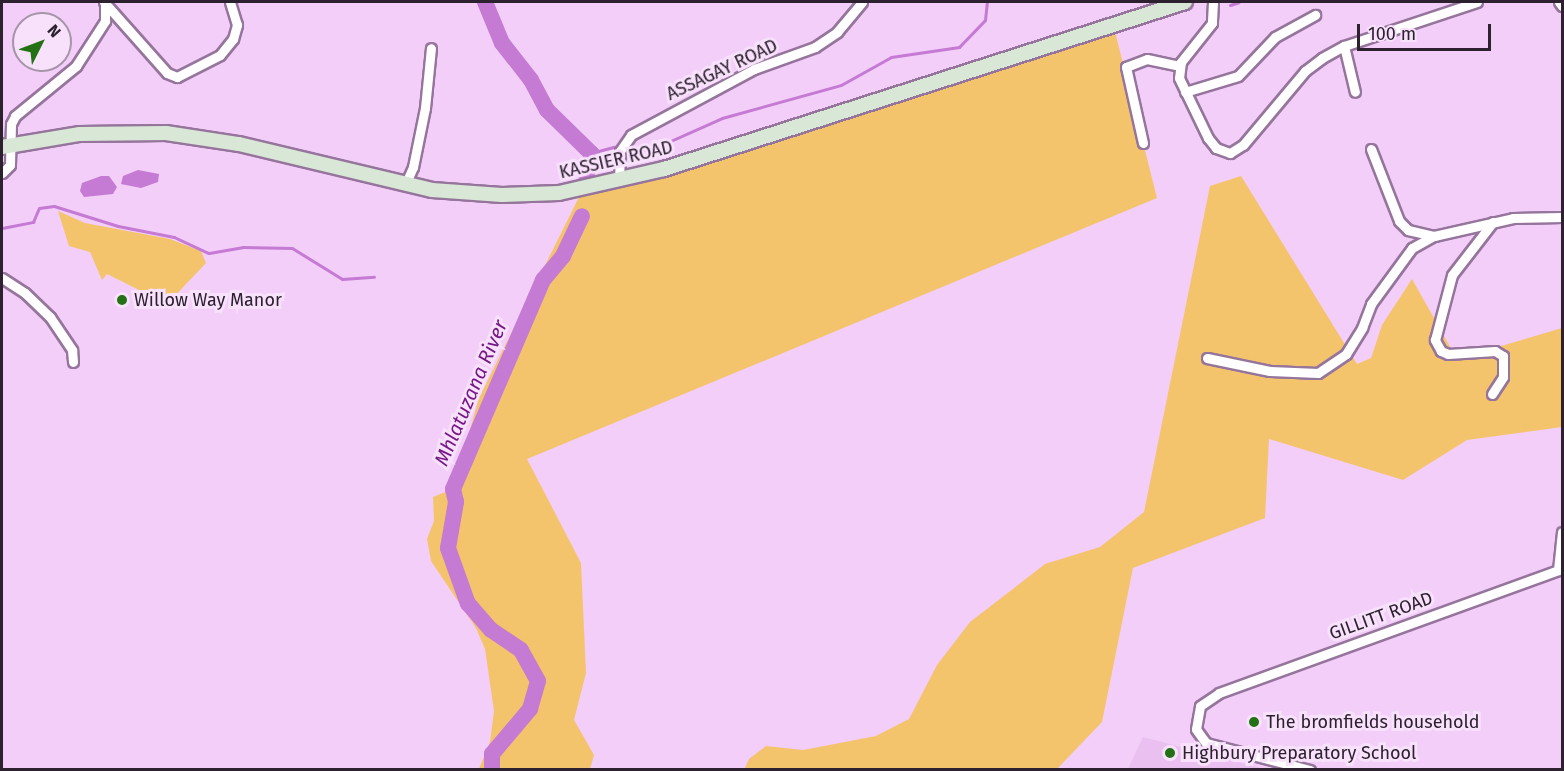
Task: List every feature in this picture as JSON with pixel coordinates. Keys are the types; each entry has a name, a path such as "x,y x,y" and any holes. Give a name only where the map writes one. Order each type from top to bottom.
{"main road":[{"name":"KASSIER ROAD","path":"7,146 100,133 177,134 239,144 405,185 502,195 559,193 619,181 1185,2"}],"street":[{"path":"104,2 167,73 177,77 220,55 233,39 237,25 230,2"},
{"path":"2,173 10,165 7,146 11,124 26,104 76,66 105,21 104,2"},
{"name":"ASSAGAY ROAD","path":"619,181 622,147 631,135 754,69 825,42 862,2"},
{"path":"1179,66 1209,29 1213,2"},
{"path":"1179,66 1185,92 1211,143 1224,153 1234,152 1305,71 1344,46 1477,2"},
{"path":"1559,2 1563,6"},
{"path":"1185,92 1238,76 1275,37 1315,15"},
{"path":"1344,46 1354,92"},
{"path":"405,185 413,167 425,108 431,48"},
{"path":"1143,143 1126,67 1146,58 1179,66"},
{"path":"2,117 11,124"},
{"path":"1371,148 1399,221 1408,230 1434,236"},
{"path":"1207,358 1270,371 1318,373 1346,354 1362,328 1371,304 1404,256 1434,236 1532,215 1563,217"},
{"path":"1492,394 1503,377 1503,356 1495,351 1448,354 1441,351 1435,340 1452,275 1493,222"},
{"path":"2,278 25,293 50,317 72,350 73,362"},
{"name":"GILLITT ROAD","path":"1310,770 1214,747 1199,736 1196,723 1200,706 1219,693 1560,573 1563,532"}],"shaded area":[{"path":"1113,24 1157,198 527,459 581,563 586,673 574,720 594,755 590,769 479,769 490,742 494,711 485,649 476,628 431,561 427,539 434,521 433,497 453,489 479,398 583,189"},
{"path":"138,170 159,174 158,182 141,188 121,184 123,176"},
{"path":"101,176 109,176 117,187 113,194 84,197 80,191 82,183"},
{"path":"1241,176 1357,364 1371,358 1382,325 1412,279 1457,359 1562,328 1562,427 1467,440 1403,480 1269,439 1265,518 1133,568 1102,722 1057,769 744,770 749,759 766,746 803,750 876,736 909,719 937,665 970,622 1045,564 1100,547 1144,512 1210,186"},
{"path":"58,211 85,223 170,239 201,251 206,263 172,299 152,290 149,295 107,274 102,280 90,252 69,246"},
{"name":"Highbury Preparatory School","path":"1143,737 1265,769 1128,769"}],"waterway":[{"name":"Mhlatuzana River","path":"485,2 502,43 531,80 547,110 592,154 586,176"},
{"path":"631,147 642,150 657,147 722,118 841,85 891,57 959,47 985,20 987,2"},
{"path":"1230,5 1239,2"},
{"path":"591,153 614,147"},
{"path":"2,228 33,222 39,208 54,206 118,226 174,237 209,253 243,247 292,248 342,279 374,277"},
{"name":"Mhlatuzana River","path":"492,770 492,754 530,709 538,681 521,650 491,630 468,604 448,548 456,502 453,489 543,280 563,256 582,216"},
{"name":"Mhlatuzana River","path":"528,297 537,300"}],"place":[{"name":"Willow Way Manor","path":"122,300"},
{"name":"The bromfields household","path":"1254,722"},
{"name":"Highbury Preparatory School","path":"1170,753"}]}
